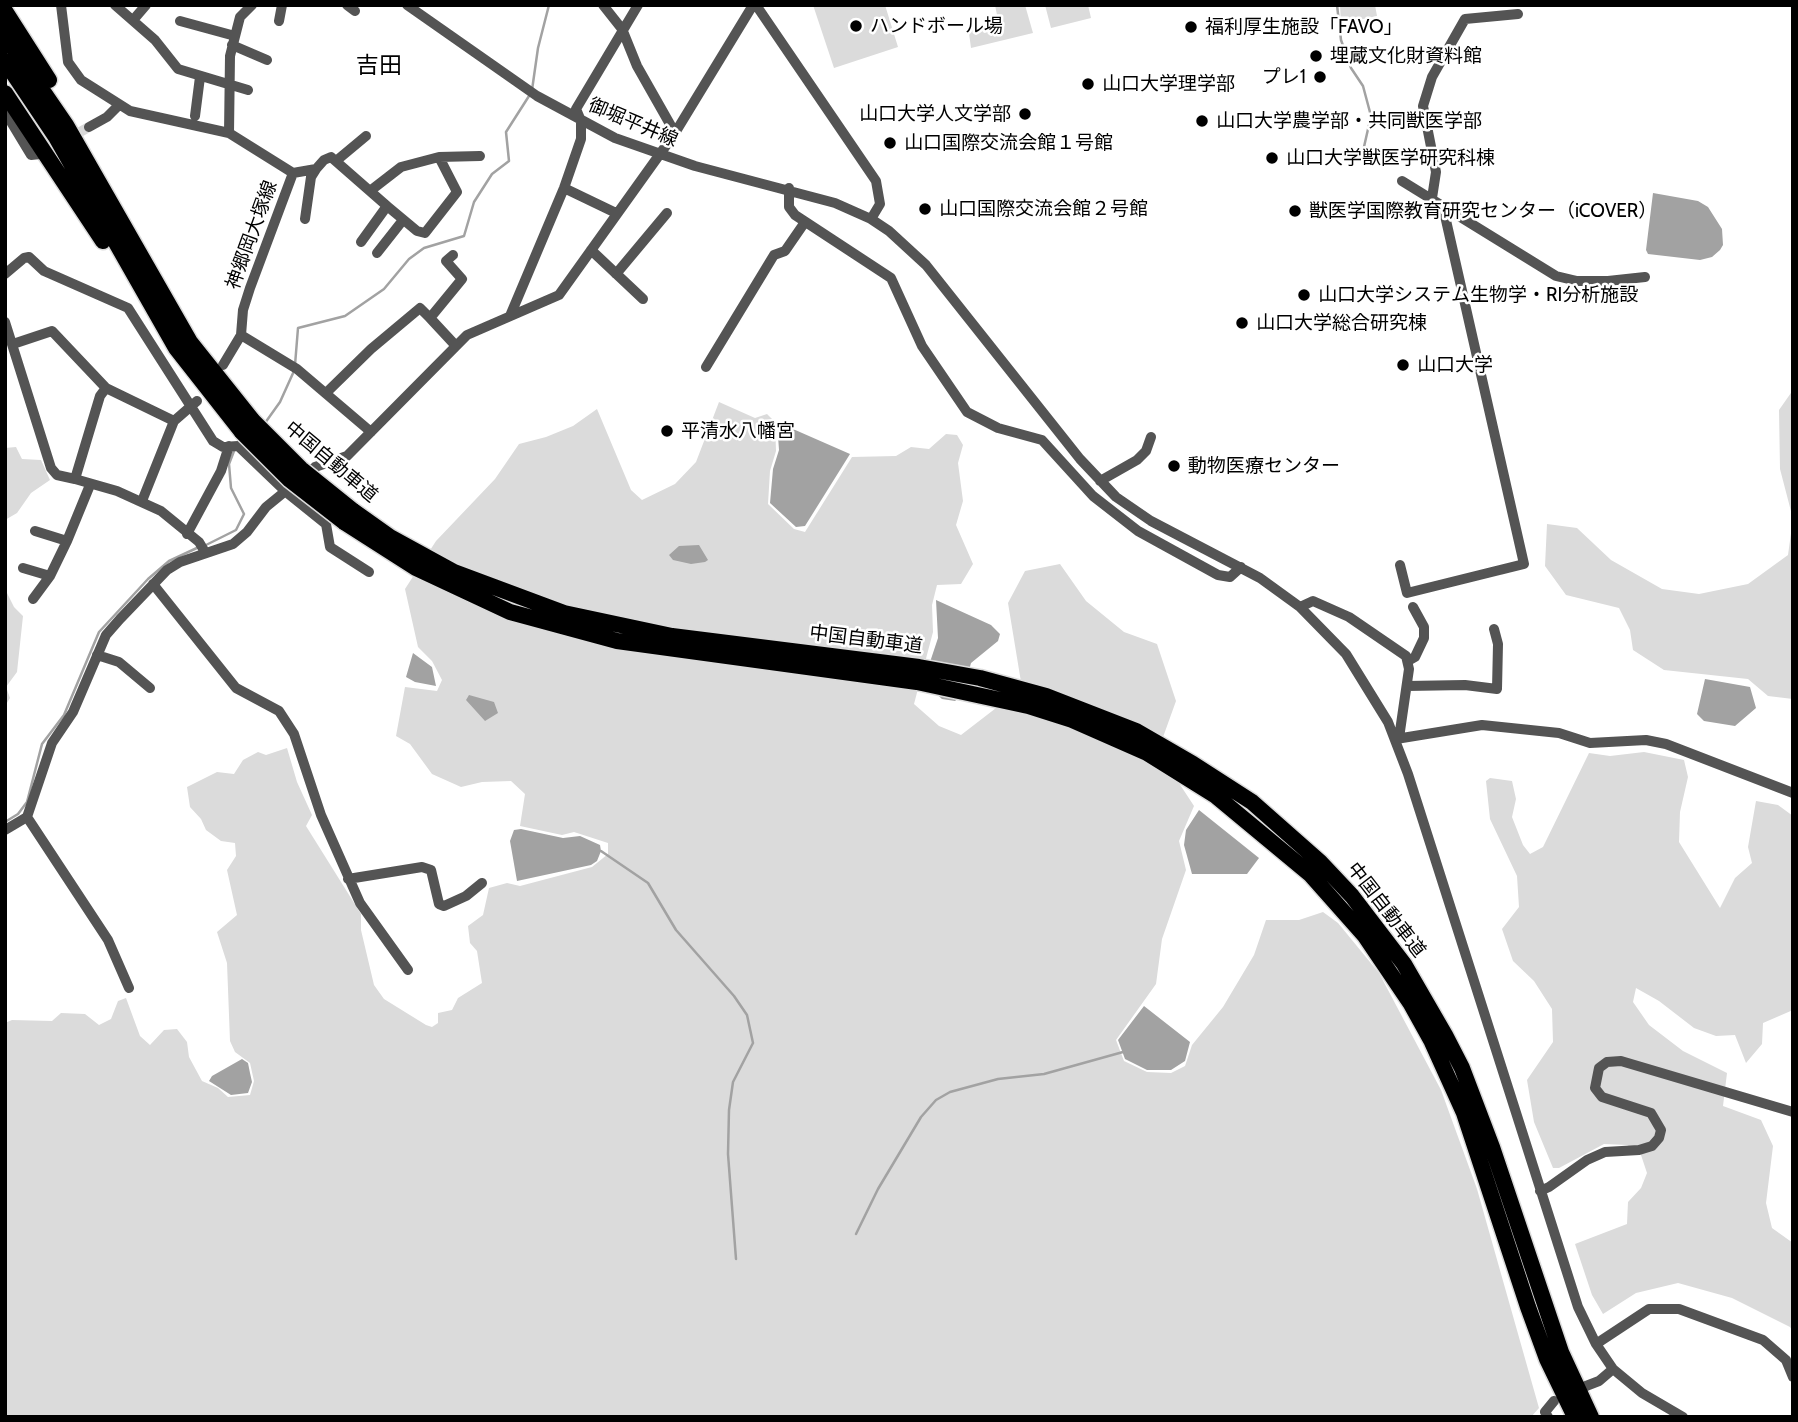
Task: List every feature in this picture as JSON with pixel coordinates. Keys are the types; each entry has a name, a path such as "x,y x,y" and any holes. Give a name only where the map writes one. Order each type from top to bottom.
{"highway":[{"path":"5,11 93,157 118,218"},
{"name":"中国自動車道","path":"5,36 66,125 190,342 248,426 290,480 447,584 510,612 563,628 670,651 918,675 1046,696 1111,720 1194,764 1252,802 1320,862 1352,896 1404,964 1462,1068 1492,1147 1542,1303 1591,1417"},
{"name":"中国自動車道","path":"5,61 56,137 146,300 191,369 248,426"},
{"path":"5,93 153,320 191,369"},
{"name":"中国自動車道","path":"979,686 1072,720 1163,763 1238,811 1310,874 1340,906 1398,983 1448,1075 1478,1152 1547,1359 1575,1417"}],"street":[{"name":"神郷岡大塚線","path":"61,5 68,62 81,80 119,105 229,133 292,173 246,299 241,335"},
{"path":"115,5 128,19 134,19 178,69 247,90"},
{"path":"134,19 146,5"},
{"path":"229,133 234,41 240,18 252,5"},
{"path":"279,21 282,5"},
{"name":"御堀平井線","path":"407,5 518,83 581,121 658,155 789,188 835,203 871,219 907,245 926,265 1100,481 1151,522 1241,567 1300,607 1332,638 1361,674 1397,739 1578,1307 1596,1344 1613,1369 1642,1393 1683,1417"},
{"path":"603,5 622,29 637,66 675,133"},
{"path":"510,316 564,188 581,139 581,121 576,109 638,5"},
{"path":"5,830 27,817 52,743 73,712 106,635 153,584 180,562 203,548 241,539 266,507 315,467 347,456 467,335 559,295 675,133 755,5 876,181 880,204 871,219"},
{"path":"1432,198 1436,172 1423,106 1432,77 1465,19 1518,14"},
{"path":"180,21 234,41 267,60"},
{"path":"195,116 200,77"},
{"path":"89,127 107,117 119,105"},
{"path":"5,112 32,155 40,154"},
{"path":"336,161 366,136"},
{"path":"370,191 401,167 439,157 480,156"},
{"path":"305,219 312,177 327,158 336,161 403,220 425,233 457,192 439,157"},
{"path":"292,173 316,169"},
{"path":"1402,181 1556,275 1577,281 1646,277"},
{"path":"564,188 617,213"},
{"path":"789,188 789,207 805,222 886,273 922,346 967,412 998,428 1042,440 1093,496 1138,531 1218,575 1230,577 1241,567"},
{"path":"361,242 387,206"},
{"path":"1400,565 1407,593 1524,564 1443,207"},
{"path":"616,274 667,213"},
{"path":"377,253 403,220"},
{"path":"706,367 774,255 785,251 805,222"},
{"path":"592,250 643,299"},
{"path":"430,318 462,279 446,261 453,255"},
{"path":"5,274 29,257 44,271 128,308 193,405 213,441 220,446 238,446 285,491 326,524 329,529 328,539 334,550 369,572"},
{"path":"326,393 371,349 420,308 456,346"},
{"path":"5,322 51,468 57,475 142,501 161,511 203,548"},
{"path":"13,344 52,331 106,388 174,421"},
{"path":"223,365 241,335 295,368 371,432"},
{"path":"75,479 100,396 106,388"},
{"path":"142,501 174,421 193,405"},
{"path":"1100,481 1137,460 1151,437"},
{"path":"187,534 221,471 229,446"},
{"path":"33,599 50,576 90,485"},
{"path":"35,531 67,541"},
{"path":"23,568 50,576"},
{"path":"153,584 236,688 279,711 294,734 321,815 348,879 360,903 408,970"},
{"path":"1300,607 1313,601 1349,617 1397,649 1408,661 1407,687 1397,739 1482,725 1559,733 1590,743 1646,740 1666,744 1793,793"},
{"path":"1408,661 1415,657 1424,638 1424,627 1413,607"},
{"path":"1407,687 1465,684 1497,689 1498,645 1494,629"},
{"path":"97,655 119,662 149,688"},
{"path":"27,817 108,940 129,988"},
{"path":"348,879 422,867 431,870 439,904 444,906 466,896 482,883"},
{"path":"1539,1191 1587,1160 1605,1152 1639,1150 1652,1146 1659,1138 1661,1130 1651,1114 1602,1097 1595,1088 1599,1068 1607,1062 1621,1061 1793,1112"},
{"path":"1596,1344 1650,1309 1679,1309 1763,1340 1786,1360 1793,1377"},
{"path":"1586,1386 1598,1381 1613,1369"},
{"path":"1548,1417 1545,1412 1554,1401"}],"shaded area":[{"name":"ハンドボール場","path":"813,5 885,5 898,47 834,68"},
{"path":"995,5 1025,5 1033,33 971,48 968,26 975,24 977,30 999,25"},
{"path":"1045,5 1088,5 1091,18 1051,28"},
{"path":"1340,5 1375,5 1377,16 1341,24"},
{"path":"1653,193 1698,201 1708,207 1722,229 1723,245 1720,250 1712,257 1700,260 1648,254 1646,250"},
{"path":"1793,390 1793,519 1780,469 1779,410"},
{"path":"719,402 755,418 767,414 775,422 776,451 770,471 768,504 794,529 805,532 852,457 896,456 911,447 929,449 946,434 957,435 963,445 958,463 963,501 956,525 973,564 961,584 937,585 932,605 933,632 914,704 939,726 961,735 1022,688 1008,603 1025,571 1060,564 1086,601 1124,632 1157,644 1176,701 1158,751 1194,806 1179,841 1186,870 1162,939 1156,984 1116,1040 1124,1061 1147,1072 1171,1073 1185,1066 1192,1045 1223,1007 1254,955 1266,920 1299,920 1323,912 1338,923 1379,973 1441,1090 1477,1189 1539,1408 1531,1417 5,1417 5,1023 12,1020 52,1021 61,1013 85,1014 99,1025 111,1019 118,1001 126,998 140,1036 150,1045 164,1030 177,1029 187,1042 189,1057 202,1081 218,1088 228,1097 250,1095 254,1081 250,1063 235,1052 230,1041 227,963 217,932 237,915 227,870 236,856 235,843 221,841 206,830 201,819 190,807 187,787 217,772 234,774 243,760 258,752 266,755 287,748 297,782 312,815 306,826 361,914 361,930 374,985 384,999 426,1025 432,1027 438,1023 438,1013 452,1010 458,998 482,983 477,951 470,943 468,926 483,915 489,888 507,883 520,886 592,867 608,854 608,843 574,832 562,835 520,826 525,794 511,781 482,782 461,787 432,774 410,744 396,736 405,687 437,691 442,680 432,661 418,647 405,589 436,541 495,479 519,444 573,426 597,409 631,490 642,500 675,484 696,462"},
{"path":"777,422 850,454 805,526 796,527 770,503 773,469 779,450"},
{"path":"16,447 22,459 41,460 50,480 31,493 17,513 5,520 5,448"},
{"path":"1793,519 1793,699 1768,696 1748,679 1664,670 1633,650 1630,630 1619,608 1566,595 1545,566 1547,524 1577,528 1611,560 1662,589 1699,594 1748,584 1788,555"},
{"path":"699,545 708,560 705,562 691,564 673,560 669,555 679,546"},
{"path":"5,589 14,607 23,616 17,672 6,687 10,698 5,706"},
{"path":"936,600 991,625 1000,634 998,641 971,663 962,695 955,701 942,699 932,690 930,662 938,638"},
{"path":"413,653 432,667 436,686 415,682 406,677"},
{"path":"1705,679 1750,687 1756,708 1735,726 1704,721 1697,714"},
{"path":"469,695 494,702 498,713 485,721 466,700"},
{"path":"1644,752 1684,760 1688,777 1680,812 1679,842 1720,908 1735,878 1752,863 1748,847 1756,801 1778,805 1793,816 1793,1010 1763,1023 1762,1044 1746,1063 1735,1035 1716,1036 1694,1028 1659,1001 1636,988 1633,1002 1649,1025 1683,1051 1727,1073 1723,1106 1761,1120 1773,1146 1766,1203 1772,1228 1793,1243 1793,1332 1790,1327 1732,1298 1678,1283 1636,1293 1603,1314 1592,1295 1575,1244 1627,1224 1628,1202 1641,1188 1647,1173 1640,1152 1627,1145 1604,1144 1559,1168 1553,1168 1534,1122 1527,1080 1553,1042 1552,1009 1534,981 1513,961 1502,929 1519,907 1517,876 1490,819 1486,781 1490,778 1512,781 1516,799 1512,817 1523,845 1530,854 1543,847 1589,753 1610,756"},
{"path":"1199,810 1259,858 1247,874 1192,874 1184,845 1186,830"},
{"path":"521,829 563,838 580,836 600,845 601,851 597,861 591,865 517,881 510,841 514,830"},
{"path":"1144,1006 1190,1042 1185,1061 1171,1070 1147,1070 1125,1059 1118,1040"},
{"path":"242,1059 248,1063 252,1082 248,1093 231,1095 209,1081 212,1076"}],"waterway":[{"path":"532,90 538,48 549,5"},
{"path":"1337,5 1341,40 1351,68 1363,86 1371,116 1361,160"},
{"path":"295,365 298,328 345,316 384,289 409,259 424,248 464,236 474,202 492,174 509,161 506,132 529,96"},
{"path":"265,423 280,402 294,371"},
{"path":"206,545 236,530 244,514 231,488 229,464 234,451"},
{"path":"5,822 18,814 27,802 42,744 64,715 99,632 148,579 169,561 199,547"},
{"path":"601,851 648,883 676,930 734,996 747,1015 753,1043 733,1082 729,1110 728,1154 736,1259"},
{"path":"856,1234 878,1189 921,1117 936,1100 950,1092 998,1079 1044,1074 1123,1052"}],"tunnel":[{"path":"40,154 89,127"}],"place":[{"name":"ハンドボール場","path":"856,26"},
{"name":"福利厚生施設「FAVO」","path":"1191,27"},
{"name":"埋蔵文化財資料館","path":"1316,56"},
{"name":"プレ1","path":"1320,77"},
{"name":"山口大学理学部","path":"1088,84"},
{"name":"山口大学人文学部","path":"1025,114"},
{"name":"山口大学農学部・共同獣医学部","path":"1202,121"},
{"name":"山口国際交流会館１号館","path":"890,143"},
{"name":"山口大学獣医学研究科棟","path":"1272,158"},
{"name":"山口国際交流会館２号館","path":"925,209"},
{"name":"獣医学国際教育研究センター（iCOVER）","path":"1295,211"},
{"name":"山口大学システム生物学・RI分析施設","path":"1304,295"},
{"name":"山口大学総合研究棟","path":"1242,323"},
{"name":"山口大学","path":"1403,365"},
{"name":"平清水八幡宮","path":"667,431"},
{"name":"動物医療センター","path":"1174,466"}],"district":[{"name":"吉田","path":"379,66"}]}
